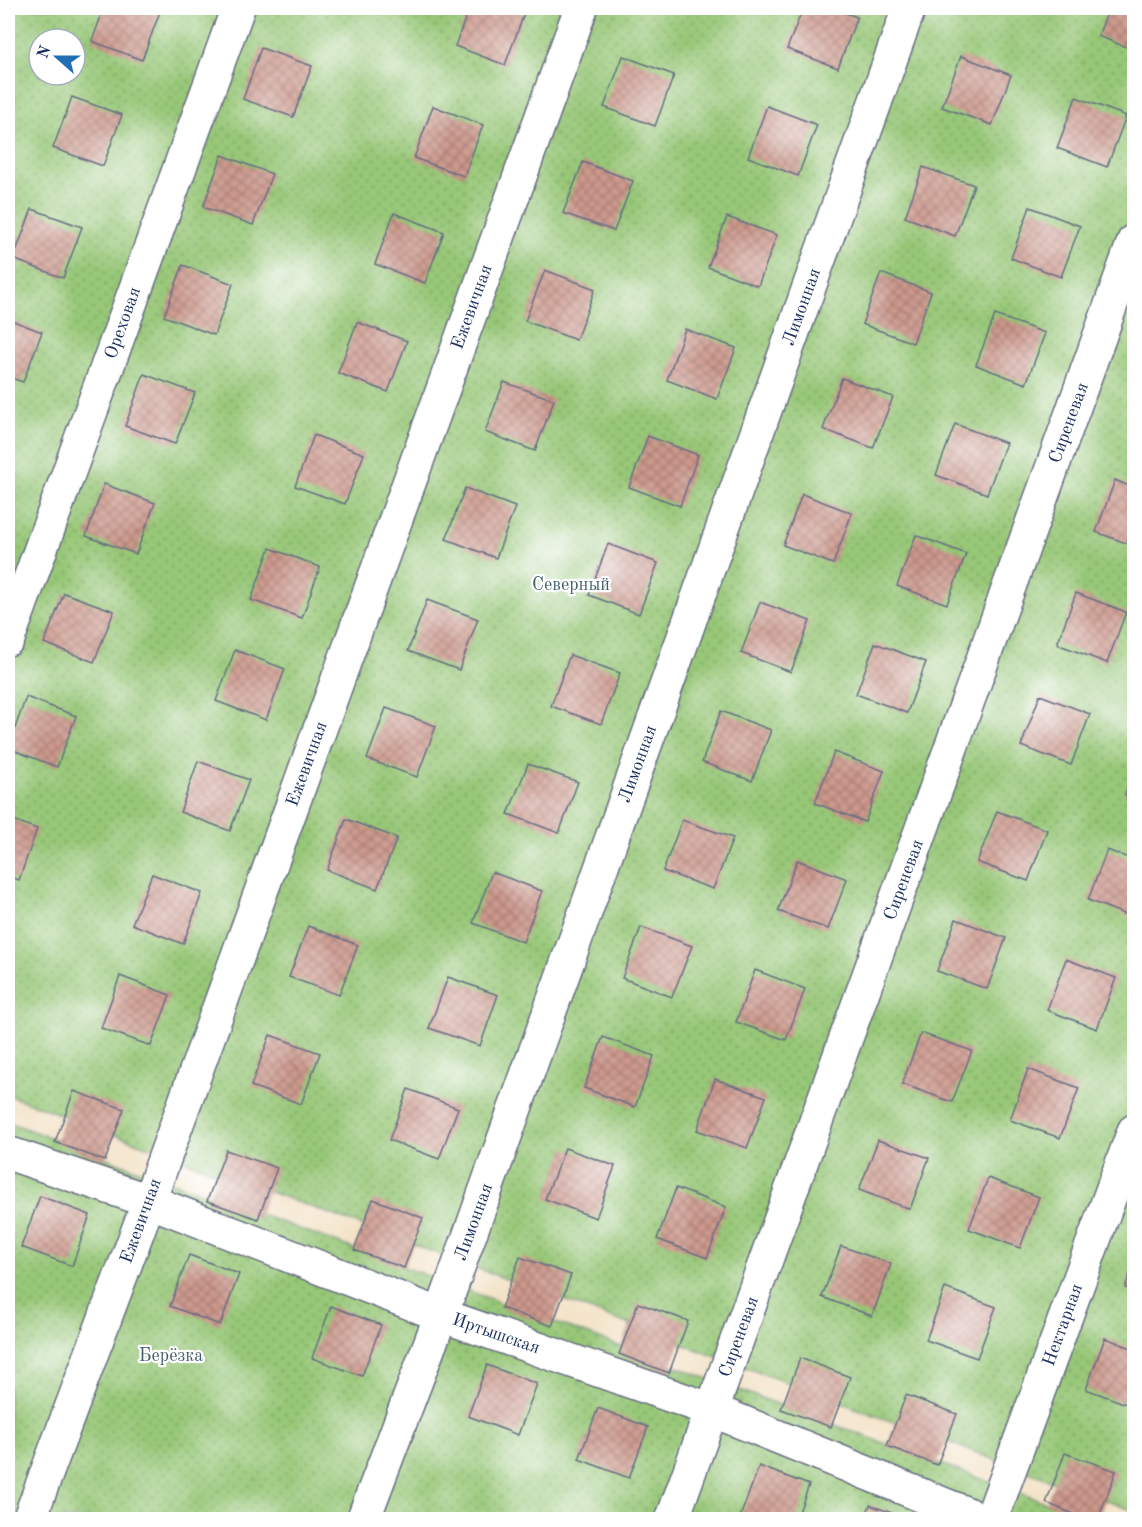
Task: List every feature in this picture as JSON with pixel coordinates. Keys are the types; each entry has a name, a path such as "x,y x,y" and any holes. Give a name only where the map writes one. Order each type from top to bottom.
{"street":[{"name":"Ореховая","path":"8,639 238,8"},
{"name":"Ежевичная","path":"29,1520 149,1201 581,8"},
{"name":"Лимонная","path":"363,1520 441,1314 909,8"},
{"name":"Сиреневая","path":"672,1520 1134,241"},
{"name":"Нектарная","path":"991,1520 1134,1131"},
{"name":"Иртышская","path":"8,1153 149,1201 441,1314 712,1410 982,1520"}],"green space":[{"name":"Северный","path":"8,8 1134,8 1134,1511 8,1095"},
{"name":"Берёзка","path":"8,1122 1091,1519 8,1519"}],"building":[{"path":"8,8 16,8 13,17 8,15"},
{"path":"104,8 161,9 142,60 92,41"},
{"path":"469,8 508,8 524,14 505,65 455,46"},
{"path":"681,8 695,8 694,12"},
{"path":"803,8 831,8 857,17 838,68 787,49"},
{"path":"1015,8 1032,8 1030,13"},
{"path":"1109,8 1134,8 1134,50 1098,36"},
{"path":"261,48 312,66 293,117 243,99"},
{"path":"623,56 674,75 655,126 604,107"},
{"path":"961,56 1011,75 992,125 942,107"},
{"path":"72,97 122,115 103,166 53,148"},
{"path":"1076,97 1126,116 1107,167 1057,148"},
{"path":"433,106 483,125 464,176 414,158"},
{"path":"767,106 817,125 798,176 748,157"},
{"path":"222,155 272,174 253,225 203,207"},
{"path":"583,162 633,181 614,231 563,213"},
{"path":"923,167 974,185 955,236 905,217"},
{"path":"1030,207 1080,226 1061,277 1011,258"},
{"path":"32,209 82,227 63,278 13,259"},
{"path":"394,213 444,232 425,283 375,264"},
{"path":"727,217 777,235 758,286 708,267"},
{"path":"183,265 233,284 214,335 164,316"},
{"path":"545,270 595,289 576,340 525,321"},
{"path":"881,273 931,292 913,343 862,324"},
{"path":"995,315 1045,333 1026,384 976,365"},
{"path":"8,319 42,332 23,382 8,377"},
{"path":"357,322 407,341 388,392 338,373"},
{"path":"685,329 736,348 717,399 667,380"},
{"path":"144,374 195,393 175,444 125,426"},
{"path":"842,378 893,397 873,448 823,429"},
{"path":"504,382 554,400 535,451 485,432"},
{"path":"955,424 1006,443 987,494 936,475"},
{"path":"314,435 364,454 345,504 295,486"},
{"path":"648,436 698,455 680,506 629,487"},
{"path":"1115,480 1134,488 1134,546 1096,532"},
{"path":"104,484 155,503 136,554 86,536"},
{"path":"465,488 515,507 496,558 446,539"},
{"path":"802,494 852,513 833,564 783,545"},
{"path":"916,535 966,554 947,604 897,586"},
{"path":"608,544 658,563 639,614 589,595"},
{"path":"270,548 320,567 302,618 251,600"},
{"path":"64,593 114,611 94,662 44,643"},
{"path":"1076,593 1126,612 1107,663 1057,644"},
{"path":"427,600 478,619 459,670 408,651"},
{"path":"760,602 810,621 791,672 741,653"},
{"path":"875,643 926,662 907,713 856,694"},
{"path":"235,650 285,669 266,720 216,701"},
{"path":"570,655 620,673 601,724 551,706"},
{"path":"1040,695 1090,714 1071,765 1021,746"},
{"path":"26,697 76,716 57,767 8,748"},
{"path":"386,708 436,726 417,777 367,759"},
{"path":"721,711 771,730 752,781 702,762"},
{"path":"834,752 884,771 865,822 815,803"},
{"path":"198,761 249,780 230,831 180,812"},
{"path":"528,764 578,782 559,833 508,814"},
{"path":"1134,770 1134,799 1125,795"},
{"path":"997,811 1047,830 1028,881 977,862"},
{"path":"8,818 37,829 19,880 8,876"},
{"path":"346,819 397,838 377,889 327,870"},
{"path":"682,820 733,838 713,889 663,871"},
{"path":"1107,850 1134,860 1134,918 1088,900"},
{"path":"797,860 847,879 828,929 778,911"},
{"path":"492,872 542,891 523,942 473,923"},
{"path":"152,874 202,893 183,944 132,924"},
{"path":"956,919 1006,938 987,989 937,971"},
{"path":"308,926 358,945 339,995 289,977"},
{"path":"641,927 692,946 672,997 622,978"},
{"path":"1066,959 1116,978 1097,1029 1047,1010"},
{"path":"755,970 805,989 786,1040 736,1022"},
{"path":"120,976 170,995 151,1046 101,1028"},
{"path":"448,977 498,995 480,1046 429,1028"},
{"path":"921,1033 972,1051 952,1102 902,1084"},
{"path":"270,1035 320,1053 301,1104 251,1086"},
{"path":"603,1037 654,1056 635,1107 584,1088"},
{"path":"1028,1069 1079,1088 1060,1138 1010,1120"},
{"path":"715,1079 766,1097 747,1148 697,1130"},
{"path":"408,1089 458,1108 439,1159 389,1140"},
{"path":"74,1091 124,1109 105,1161 55,1142"},
{"path":"878,1140 929,1158 910,1209 859,1190"},
{"path":"565,1148 615,1166 596,1218 545,1199"},
{"path":"226,1150 277,1168 258,1219 207,1201"},
{"path":"988,1178 1039,1197 1020,1248 969,1229"},
{"path":"676,1188 726,1207 707,1258 657,1239"},
{"path":"40,1196 90,1215 72,1266 21,1247"},
{"path":"373,1199 423,1218 404,1268 354,1250"},
{"path":"841,1246 891,1264 872,1316 822,1297"},
{"path":"189,1255 239,1274 220,1325 170,1306"},
{"path":"520,1257 571,1275 552,1326 501,1308"},
{"path":"1134,1263 1134,1291 1125,1288"},
{"path":"945,1288 996,1307 977,1358 926,1340"},
{"path":"638,1303 688,1321 669,1373 619,1354"},
{"path":"331,1306 381,1325 362,1376 312,1358"},
{"path":"1105,1338 1134,1349 1134,1407 1086,1389"},
{"path":"800,1358 850,1377 831,1427 781,1409"},
{"path":"487,1365 537,1384 518,1435 468,1416"},
{"path":"906,1395 957,1414 937,1465 887,1446"},
{"path":"598,1408 648,1427 629,1478 579,1459"},
{"path":"1065,1453 1116,1471 1098,1520 1089,1520 1046,1503"},
{"path":"759,1466 809,1485 796,1520 747,1520 740,1517"},
{"path":"870,1505 909,1519 909,1520 864,1520"}]}
